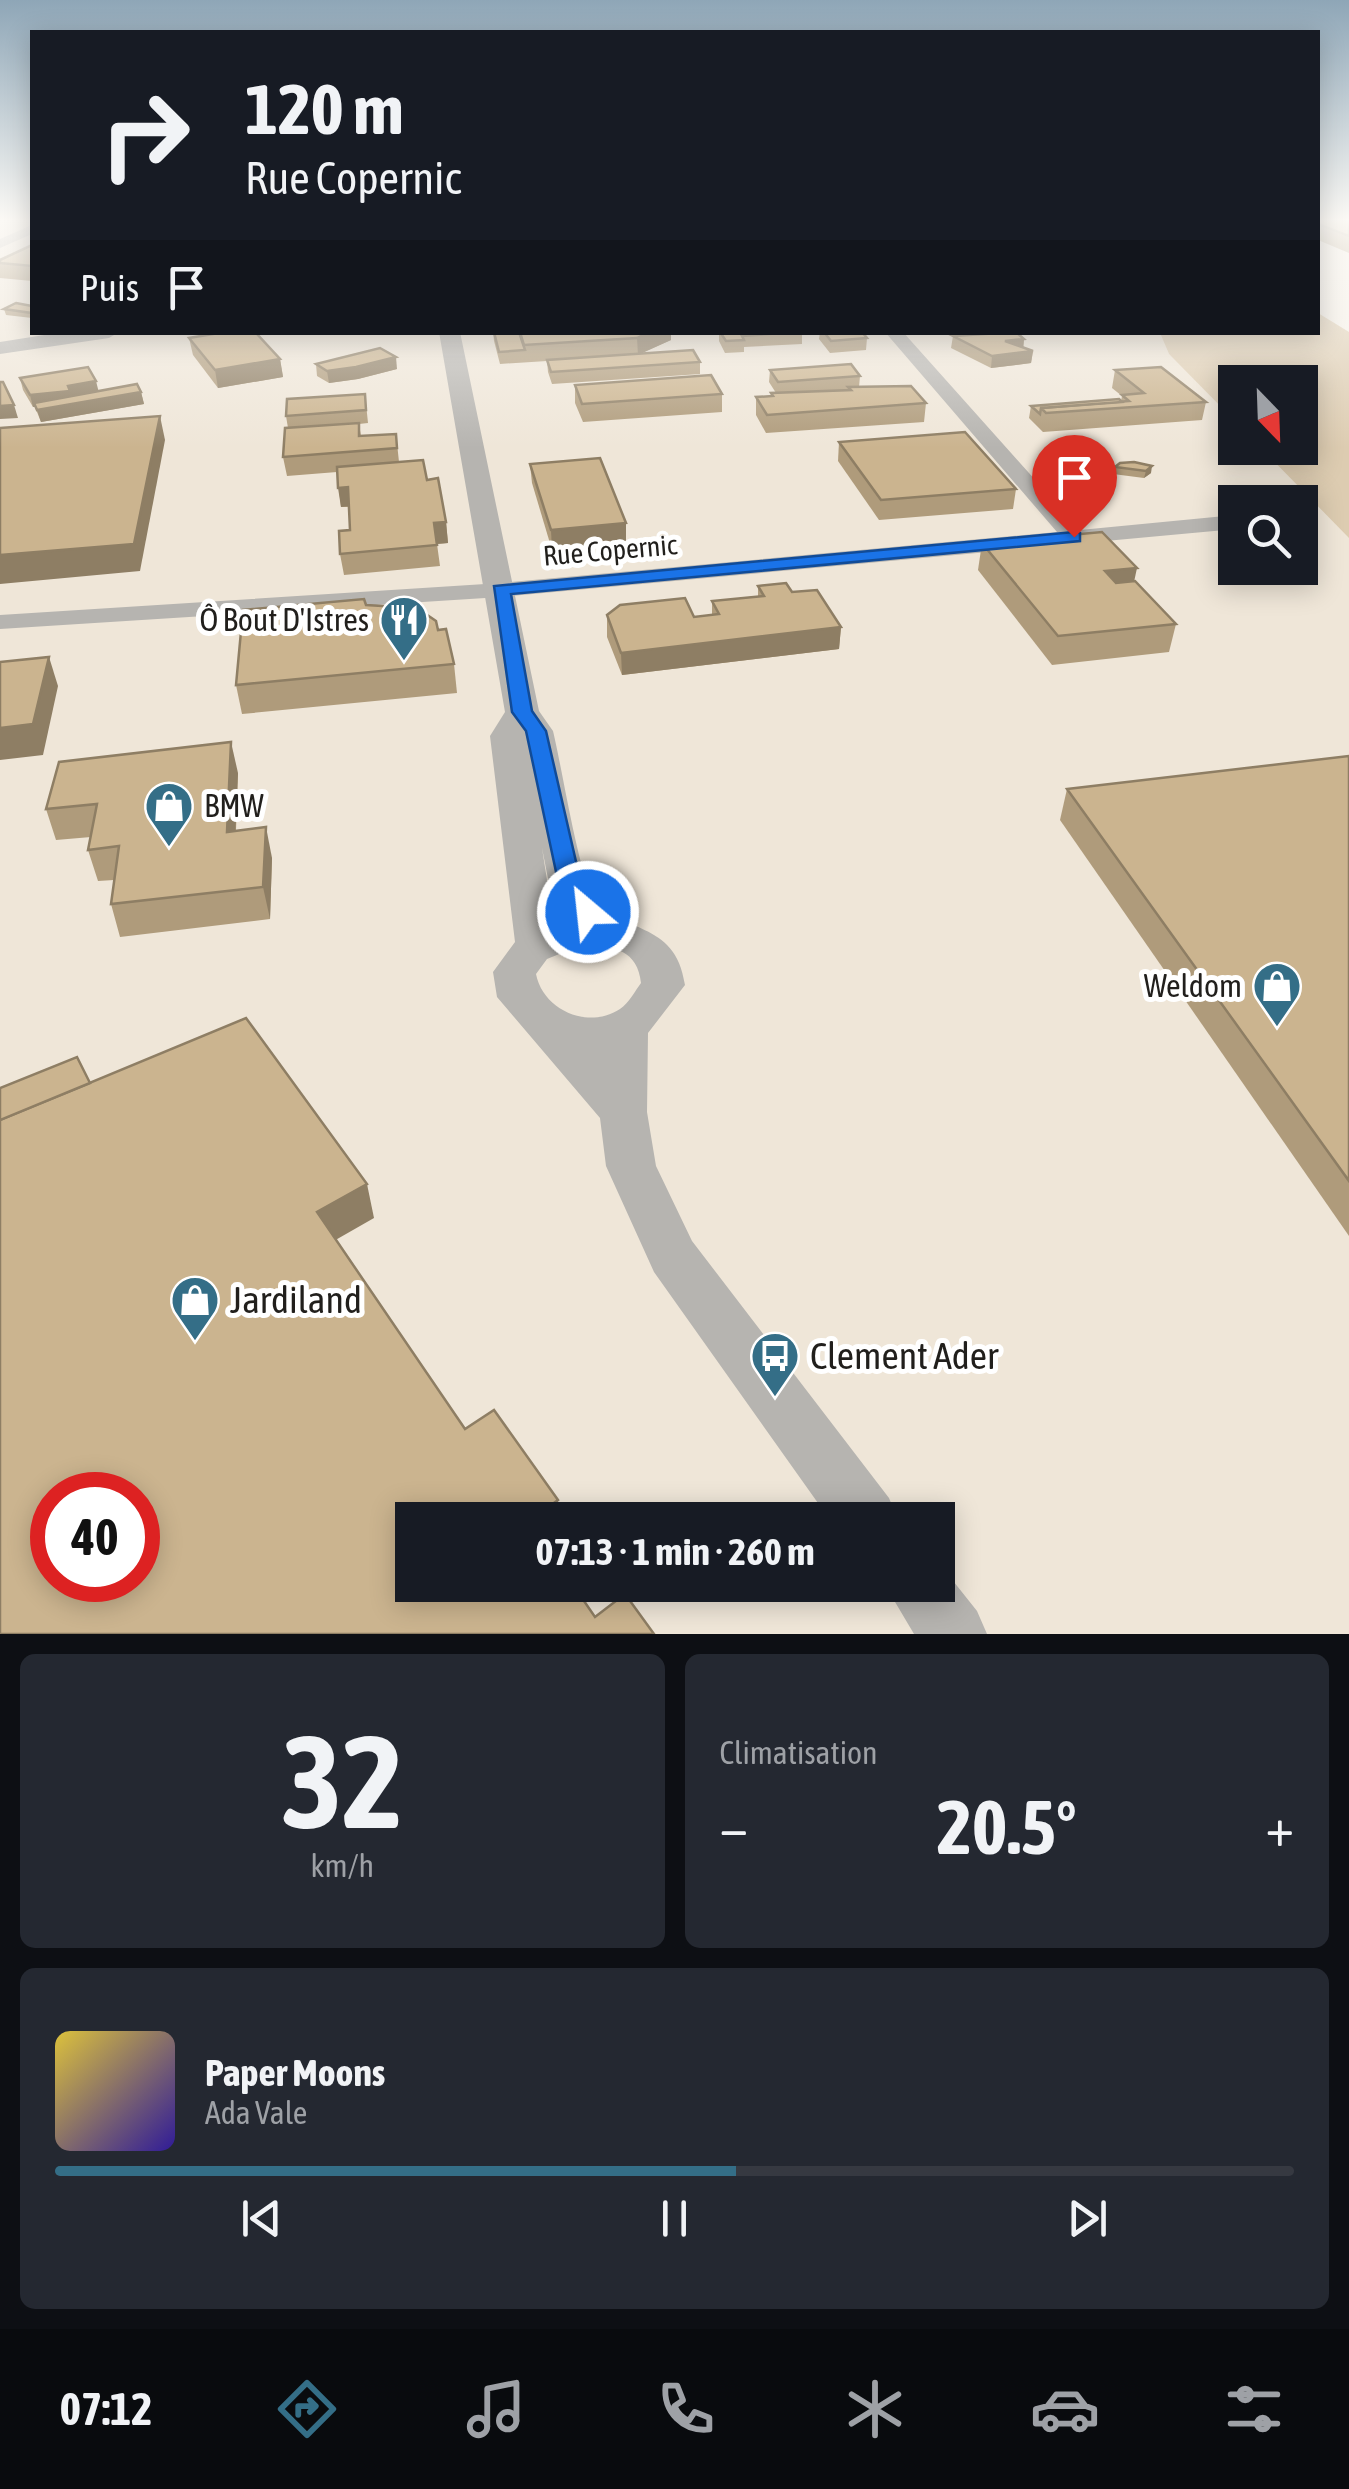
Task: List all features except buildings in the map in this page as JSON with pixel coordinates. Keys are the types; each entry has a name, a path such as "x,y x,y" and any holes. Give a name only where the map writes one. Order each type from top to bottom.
{"street":[{"path":"0,348 89,335"},
{"path":"895,335 1074,537"},
{"path":"454,336 522,712 536,731 571,894 605,930"},
{"name":"Rue Copernic","path":"0,622 501,590 1218,524"},
{"path":"522,712 507,736 536,946"},
{"path":"546,1025 586,1033 626,1024 657,1000 663,972 659,959 637,940 605,930 568,932 536,946 516,969 514,985 529,1014 546,1025 623,1112"},
{"path":"626,1024 623,1112 631,1166 672,1256 854,1502"},
{"path":"929,1602 954,1634"}],"shaded area":[{"path":"0,295 30,295 30,335 1161,335 1169,354 1218,402 1218,465 1282,465 1302,485 1218,485 1218,585 1318,585 1318,500 1349,531 1349,1634 0,1634"},
{"path":"1320,314 1349,332 1349,538 1318,506 1318,485 1297,485 1278,465 1318,465 1318,365 1218,365 1218,404 1169,354 1161,335 1320,335"}],"place":[{"name":"Ô Bout D'Istres","path":"404,662"},
{"name":"BMW","path":"169,848"},
{"name":"Weldom","path":"1277,1028"},
{"name":"Jardiland","path":"195,1342"},
{"name":"Clement Ader","path":"775,1398"}],"route":[{"path":"588,912 571,894 536,731 522,712 501,590 1074,537"}]}
